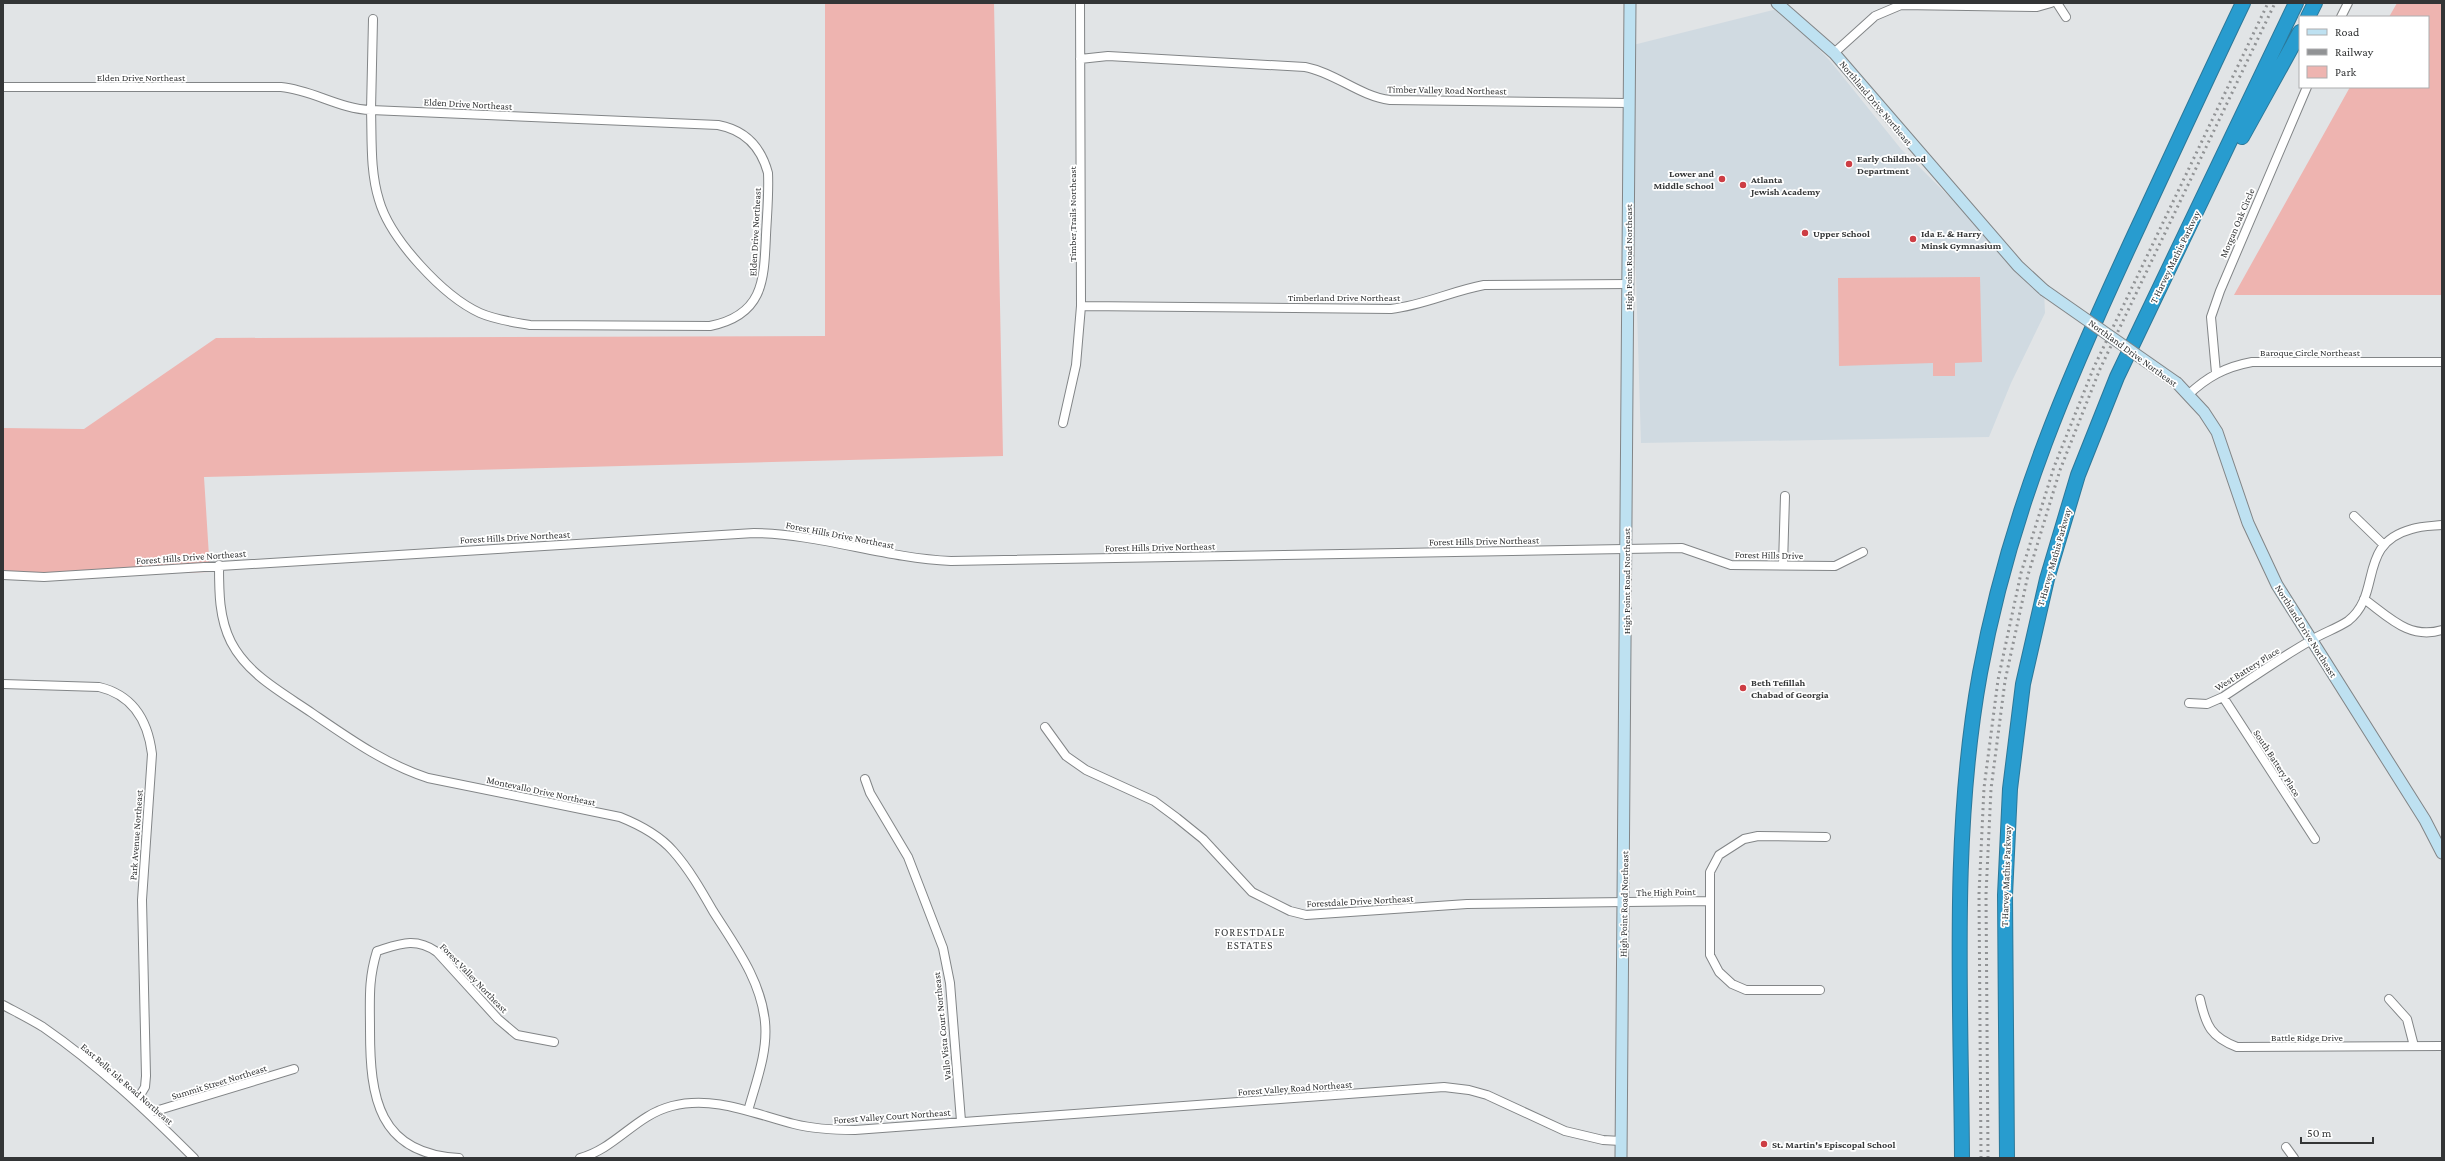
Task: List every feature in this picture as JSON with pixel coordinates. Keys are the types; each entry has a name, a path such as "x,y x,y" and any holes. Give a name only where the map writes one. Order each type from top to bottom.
{"highway":[{"path":"2229,33 2234,3"},
{"path":"1962,1158 1962,840 1972,730 1992,615 2019,513 2057,408 2092,327 2244,3"},
{"name":"T Harvey Mathis Parkway","path":"2007,1158 2004,949 2006,842 2010,789 2023,684 2046,579 2078,475 2118,377 2296,3"},
{"path":"2308,16 2315,3"},
{"path":"2163,282 2299,34"}],"street":[{"name":"Timber Trails Northeast","path":"1063,423 1076,365 1081,306 1080,3"},
{"name":"High Point Road Northeast","path":"1621,1158 1630,3"},
{"name":"Northland Drive Northeast","path":"1777,3 1834,53 2018,266 2044,290 2177,383 2204,412 2217,432 2259,550 2277,585 2425,820 2442,853"},
{"path":"1834,53 1875,16 1902,5 2037,7 2051,3"},
{"path":"2057,3 2066,17"},
{"path":"2342,16 2348,3"},
{"path":"372,110 373,19"},
{"name":"Timber Valley Road Northeast","path":"1080,59 1108,56 1305,67 1329,74 1367,95 1390,100 1629,103"},
{"name":"Elden Drive Northeast","path":"3,88 281,87 308,92 347,108 718,125 735,130 748,137 764,159 768,173 764,272 758,294 750,306 739,316 725,323 710,326 530,325 504,321 480,313 462,302 444,287 406,249 388,223 379,202 374,178 372,110"},
{"name":"Morgan Oak Circle","path":"2216,373 2212,318 2220,291 2307,88"},
{"name":"Timberland Drive Northeast","path":"1081,306 1391,309 1423,304 1466,288 1484,285 1628,284"},
{"name":"Baroque Circle Northeast","path":"2188,395 2201,383 2216,373 2234,365 2252,362 2442,362"},
{"path":"1783,565 1785,496"},
{"path":"2354,516 2384,545"},
{"path":"2442,525 2412,528 2397,534 2384,545 2373,563 2364,599 2414,632 2433,633 2442,630"},
{"name":"Forest Hills Drive Northeast","path":"3,575 44,577 754,533 792,535 901,556 951,561 1626,548"},
{"name":"Forest Hills Drive","path":"1626,548 1682,548 1731,565 1835,566 1863,552"},
{"name":"Montevallo Drive Northeast","path":"219,565 219,593 223,619 232,642 244,661 266,682 375,756 401,769 428,778 620,817 649,831 673,850 688,869 746,964 762,998 765,1023 765,1047 748,1111"},
{"name":"West Battery Place","path":"2189,704 2207,704 2223,697 2312,640 2348,620 2364,599"},
{"name":"Park Avenue Northeast","path":"3,684 99,687 110,690 130,702 138,711 148,731 152,754 142,900 146,1076 145,1087 136,1102"},
{"name":"South Battery Place","path":"2223,697 2315,839"},
{"name":"Forestdale Drive Northeast","path":"1045,727 1066,756 1086,770 1158,804 1203,839 1252,892 1290,911 1306,915 1467,904 1624,903"},
{"name":"Vallo Vista Court Northeast","path":"865,779 908,857 943,948 950,983 961,1121"},
{"path":"1820,990 1746,990 1732,984 1719,972 1710,955 1710,872 1719,855 1730,846 1744,839 1758,836 1826,837"},
{"name":"The High Point","path":"1624,903 1709,901"},
{"name":"Forest Valley Northeast","path":"459,1158 436,1156 409,1144 396,1133 378,1107 372,1080 370,1048 370,976 377,951 406,943 425,944 437,952 498,1019 517,1034 554,1042"},
{"name":"Battle Ridge Drive","path":"2200,999 2204,1019 2211,1031 2223,1042 2237,1047 2442,1046"},
{"path":"2389,999 2400,1008 2407,1019 2414,1046"},
{"name":"East Belle Isle Road Northeast","path":"3,1005 58,1039 102,1072 149,1114 194,1158"},
{"name":"Summit Street Northeast","path":"149,1114 294,1069"},
{"name":"Forest Valley Road Northeast","path":"961,1121 1444,1087 1487,1095 1565,1131 1603,1140 1621,1141"},
{"name":"Forest Valley Court Northeast","path":"580,1158 605,1148 643,1119 671,1106 706,1102 748,1111 794,1124 833,1130 961,1121"},
{"path":"2286,1147 2294,1158"}],"shaded area":[{"path":"1781,8 1831,62 1901,149 2044,290 2045,313 2011,383 1989,437 1641,443 1629,46"}],"green space":[{"path":"825,3 994,3 1003,456 204,477 210,572 3,578 3,428 84,429 216,338 825,336"},
{"path":"2397,3 2442,3 2442,295 2234,295 2349,88 2429,88 2429,16 2390,16"},
{"path":"1980,277 1982,362 1955,363 1955,376 1933,376 1933,363 1839,366 1838,278"}],"railway":[{"path":"1981,1158 1979,894 1984,788 1998,680 2021,573 2054,467 2094,367 2268,3"},
{"path":"1988,1158 1986,894 1991,789 2005,681 2028,575 2060,470 2100,369 2275,3"}],"place":[{"name":"Early Childhood Department","path":"1849,164"},
{"name":"Lower and Middle School","path":"1722,179"},
{"name":"Atlanta Jewish Academy","path":"1743,185"},
{"name":"Upper School","path":"1805,233"},
{"name":"Ida E. & Harry Minsk Gymnasium","path":"1913,239"},
{"name":"Beth Tefillah Chabad of Georgia","path":"1743,688"},
{"name":"St. Martin's Episcopal School","path":"1764,1144"}],"district":[{"name":"FORESTDALE ESTATES","path":"1250,938"}]}
